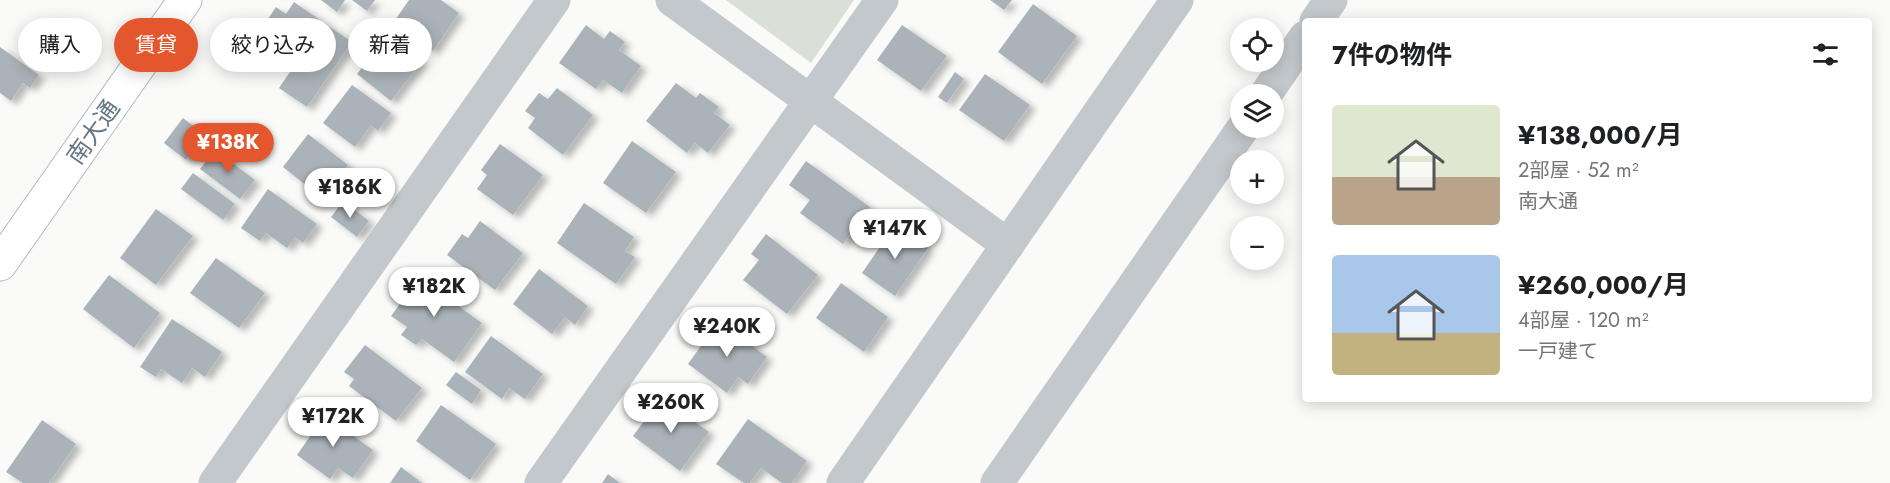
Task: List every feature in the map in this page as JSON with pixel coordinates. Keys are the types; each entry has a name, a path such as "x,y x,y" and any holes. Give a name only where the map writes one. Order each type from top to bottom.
{"street":[{"name":"南大通","path":"0,264 185,0"},
{"path":"215,483 554,0"},
{"path":"672,0 1008,245"},
{"path":"541,483 882,0"},
{"path":"843,483 1176,0"},
{"path":"1318,18 1331,0"},
{"path":"1273,84 1302,42"},
{"path":"997,483 1236,138"}],"shaded area":[{"path":"726,0 854,0 811,63"}],"building":[{"path":"321,0 345,0 337,12"},
{"path":"352,0 375,0 367,11"},
{"path":"409,0 441,0 459,13 433,51 432,18 396,18"},
{"path":"990,0 1012,0 1004,10"},
{"path":"294,2 317,18 269,18 276,7 286,14"},
{"path":"1033,4 1077,36 1042,84 998,52"},
{"path":"586,25 604,39 610,31 625,42 619,50 641,66 622,93 603,80 596,89 559,63"},
{"path":"902,25 947,56 921,91 877,60"},
{"path":"336,31 348,39 348,48 336,65"},
{"path":"0,47 18,60 18,72 35,72 39,75 30,88 23,83 11,101 0,93"},
{"path":"290,72 331,72 307,107 279,88"},
{"path":"358,72 413,72 391,101 357,74"},
{"path":"955,72 964,79 947,103 938,97"},
{"path":"985,74 1030,105 1004,141 959,110"},
{"path":"676,83 696,98 700,93 719,107 714,113 730,125 708,153 695,143 687,153 646,121"},
{"path":"352,85 391,113 378,131 371,125 355,147 323,123"},
{"path":"557,88 593,115 563,155 528,128 535,118 525,111 539,93 548,99"},
{"path":"183,118 205,135 186,160 164,143"},
{"path":"308,134 348,165 322,198 283,167"},
{"path":"632,141 676,172 646,213 603,183"},
{"path":"500,144 543,175 513,215 477,189 487,175 481,170"},
{"path":"215,150 255,180 240,199 200,169"},
{"path":"806,161 870,207 843,244 800,213 810,200 789,185"},
{"path":"193,173 235,204 223,220 181,189"},
{"path":"268,189 317,224 303,243 295,237 287,248 266,233 260,241 241,228"},
{"path":"343,201 369,221 357,237 331,217"},
{"path":"584,203 634,237 625,251 635,257 616,284 557,243"},
{"path":"156,209 193,236 156,285 120,258"},
{"path":"480,221 523,253 495,290 447,255 462,234 468,238"},
{"path":"895,225 928,248 895,296 862,273"},
{"path":"766,234 818,275 787,314 743,280 759,260 751,254"},
{"path":"216,258 265,293 239,328 190,293"},
{"path":"539,269 588,306 575,325 565,317 552,334 513,304"},
{"path":"409,271 482,323 454,362 422,339 416,345 401,335 407,327 391,316 405,297 395,290"},
{"path":"109,275 160,313 134,348 83,309"},
{"path":"841,283 888,317 864,352 816,318"},
{"path":"172,319 222,352 205,377 192,368 182,383 161,369 156,377 140,367"},
{"path":"719,321 767,357 748,384 738,377 727,393 688,364"},
{"path":"491,336 543,374 525,399 509,388 502,399 465,372"},
{"path":"365,345 422,388 396,421 349,386 354,379 344,372"},
{"path":"456,372 481,390 472,404 446,385"},
{"path":"661,398 709,432 680,471 633,436"},
{"path":"441,405 496,444 470,480 416,441"},
{"path":"318,411 373,450 353,478 338,468 330,479 297,455 311,435 305,431"},
{"path":"748,419 807,461 792,483 782,483 761,468 750,483 744,483 716,464"},
{"path":"42,420 76,444 49,483 23,483 6,472"},
{"path":"401,467 422,483 390,483"},
{"path":"608,474 620,483 602,483"}]}
